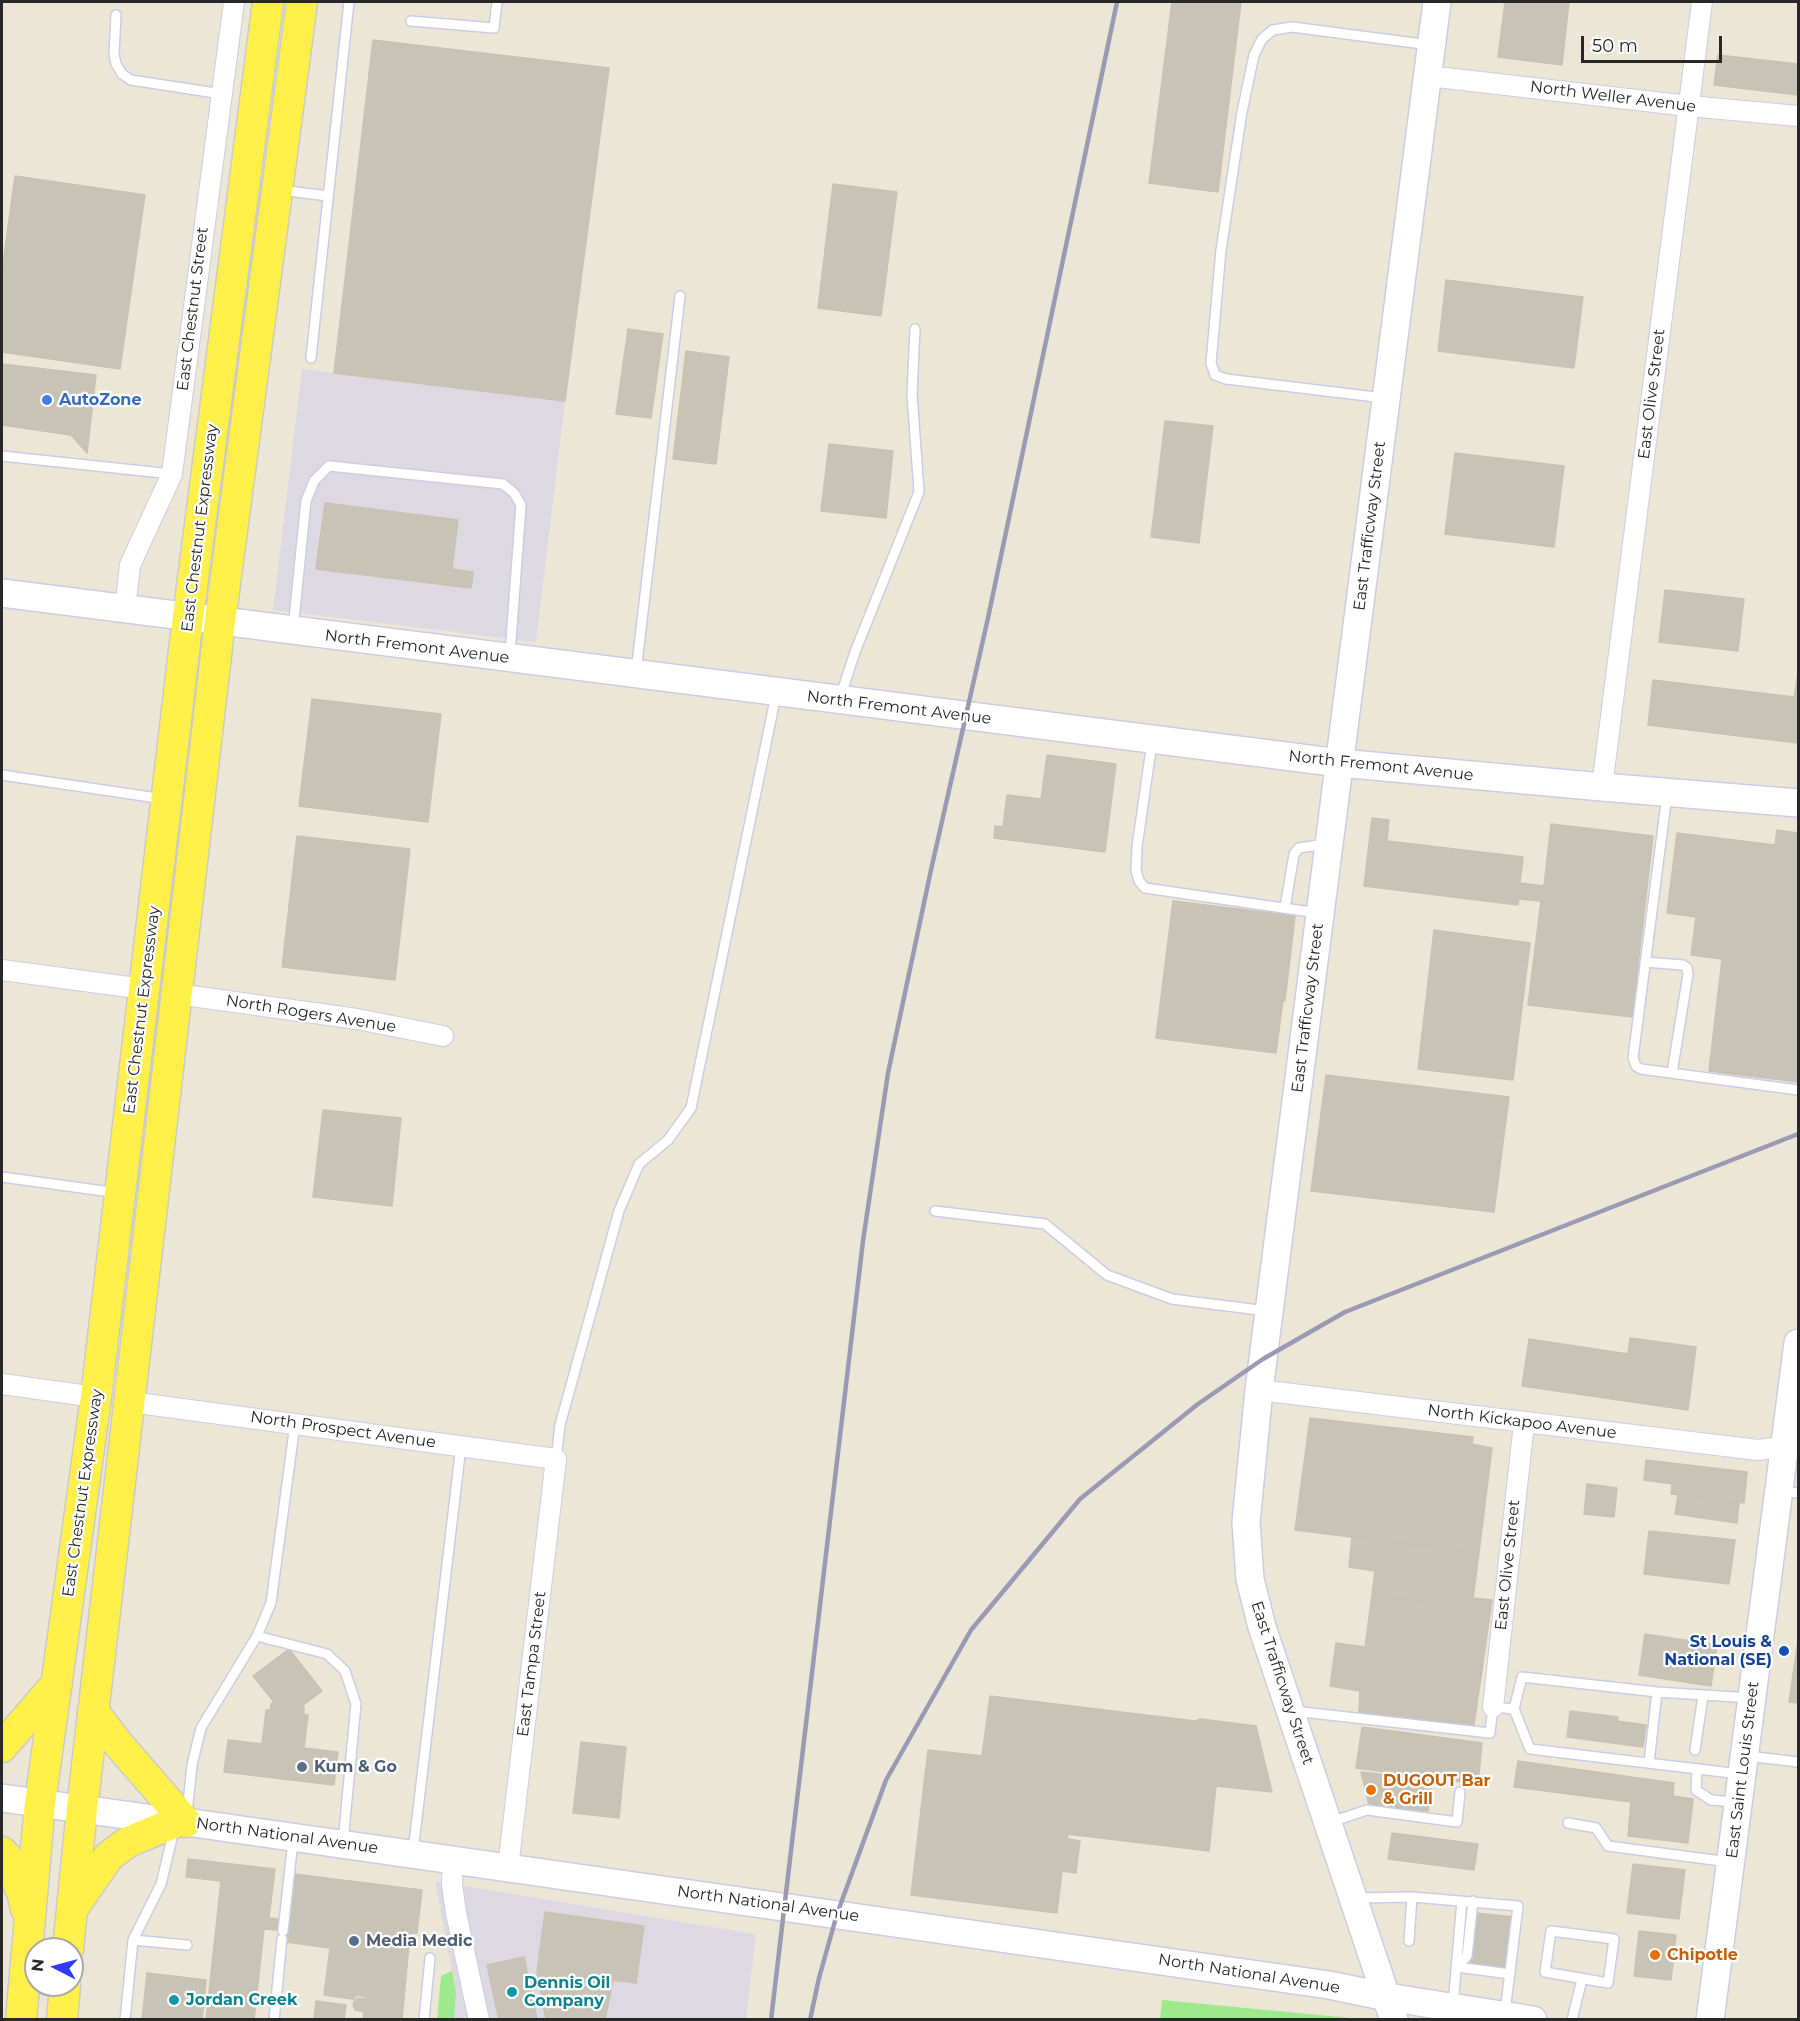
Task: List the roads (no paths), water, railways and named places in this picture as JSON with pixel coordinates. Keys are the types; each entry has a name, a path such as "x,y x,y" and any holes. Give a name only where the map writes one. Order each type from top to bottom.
{"main road":[{"name":"East Chestnut Expressway","path":"21,2019 40,1803 96,1397 188,617 268,2"},
{"name":"East Chestnut Expressway","path":"70,1937 93,1711 220,621 302,2"},
{"name":"East Trafficway Street","path":"1388,2012 1354,1898 1262,1627 1248,1559 1247,1503 1259,1390 1437,2"},
{"name":"North Fremont Avenue","path":"2,593 1340,763 1798,803"},
{"name":"East Saint Louis Street","path":"1710,2019 1753,1698 1789,1492 1798,1343"},
{"path":"2,1747 57,1683"},
{"path":"72,1910 109,1856 128,1842 181,1822 93,1711"},
{"name":"North National Avenue","path":"2,1798 1329,1985 1388,2012 1451,2011 1533,2019"},
{"path":"2,1852 7,1857 23,1895 29,1928"},
{"path":"62,2019 64,1997"}],"street":[{"name":"East Chestnut Street","path":"125,609 130,565 172,474 234,2"},
{"name":"East Olive Street","path":"1602,787 1702,2"},
{"name":"North Weller Avenue","path":"1428,76 1798,116"},
{"path":"2,970 144,989"},
{"name":"North Rogers Avenue","path":"177,994 357,1019 443,1036"},
{"path":"2,1384 96,1397"},
{"name":"North Kickapoo Avenue","path":"1259,1390 1758,1450 1791,1446"},
{"name":"North Prospect Avenue","path":"130,1402 556,1459"},
{"name":"East Olive Street","path":"1492,1707 1524,1423"},
{"name":"East Tampa Street","path":"508,1868 556,1459"},
{"path":"453,1860 452,1884 456,1913 479,2019"}],"lane":[{"path":"311,358 349,2"},
{"path":"411,21 494,28 497,2"},
{"path":"116,15 114,54 116,64 122,74 131,80 222,94"},
{"path":"1386,398 1226,379 1215,375 1211,363 1221,250 1242,112 1254,55 1262,39 1273,30 1292,27 1432,45"},
{"path":"277,190 328,196"},
{"path":"636,675 680,296"},
{"path":"839,701 855,652 919,492 912,394 915,329"},
{"path":"2,456 172,474"},
{"path":"293,631 306,501 314,481 329,466 502,484 514,493 521,505 510,659"},
{"path":"556,1459 560,1425 619,1211 639,1164 668,1140 691,1108 776,693"},
{"path":"1153,740 1137,847 1136,870 1139,881 1145,888 1321,913"},
{"path":"2,775 166,799"},
{"path":"1667,792 1633,1059 1636,1066 1641,1069 1798,1090"},
{"path":"1286,908 1294,854 1299,848 1330,843"},
{"path":"1645,962 1683,965 1687,968 1688,974 1672,1073"},
{"path":"2,1177 120,1193"},
{"path":"935,1211 1045,1224 1107,1275 1172,1299 1269,1312"},
{"path":"125,2019 134,1940 161,1884 181,1822 201,1728 257,1636 271,1603 295,1424"},
{"path":"413,1855 461,1446"},
{"path":"257,1636 327,1654 345,1671 356,1704 343,1845"},
{"path":"1753,1698 1657,1692 1522,1677 1514,1709 1530,1749 1697,1769 1798,1761"},
{"path":"1649,1763 1657,1692"},
{"path":"1695,1750 1703,1696"},
{"path":"1291,1711 1490,1733 1492,1707 1514,1709"},
{"path":"1697,1769 1696,1790 1711,1800 1738,1802"},
{"path":"1329,1823 1367,1809 1457,1822 1460,1792"},
{"path":"1568,1823 1596,1828 1608,1846 1732,1862"},
{"path":"274,2019 293,1838"},
{"path":"1354,1898 1412,1897 1518,1906 1510,1974 1493,2015"},
{"path":"1409,1941 1412,1897"},
{"path":"1451,2011 1462,1901"},
{"path":"1457,1967 1467,1956 1473,1901"},
{"path":"1551,1931 1614,1939 1608,1983 1582,1979 1545,1972 1551,1931"},
{"path":"134,1940 187,1945"},
{"path":"424,2019 430,1958"},
{"path":"1457,1967 1510,1974"},
{"path":"1572,2019 1582,1979"}],"railway":[{"path":"771,2020 863,1241 888,1073 988,618 1117,2"},
{"path":"810,2020 837,1914 886,1780 971,1630 1080,1499 1198,1404 1263,1359 1345,1312 1798,1134"}],"place":[{"name":"AutoZone","path":"47,400"},
{"name":"St Louis & National (SE)","path":"1784,1651"},
{"name":"Kum & Go","path":"302,1767"},
{"name":"DUGOUT Bar & Grill","path":"1371,1790"},
{"name":"Media Medic","path":"354,1941"},
{"name":"Chipotle","path":"1655,1955"},
{"name":"Dennis Oil Company","path":"512,1992"},
{"name":"Jordan Creek","path":"174,2000"}]}
